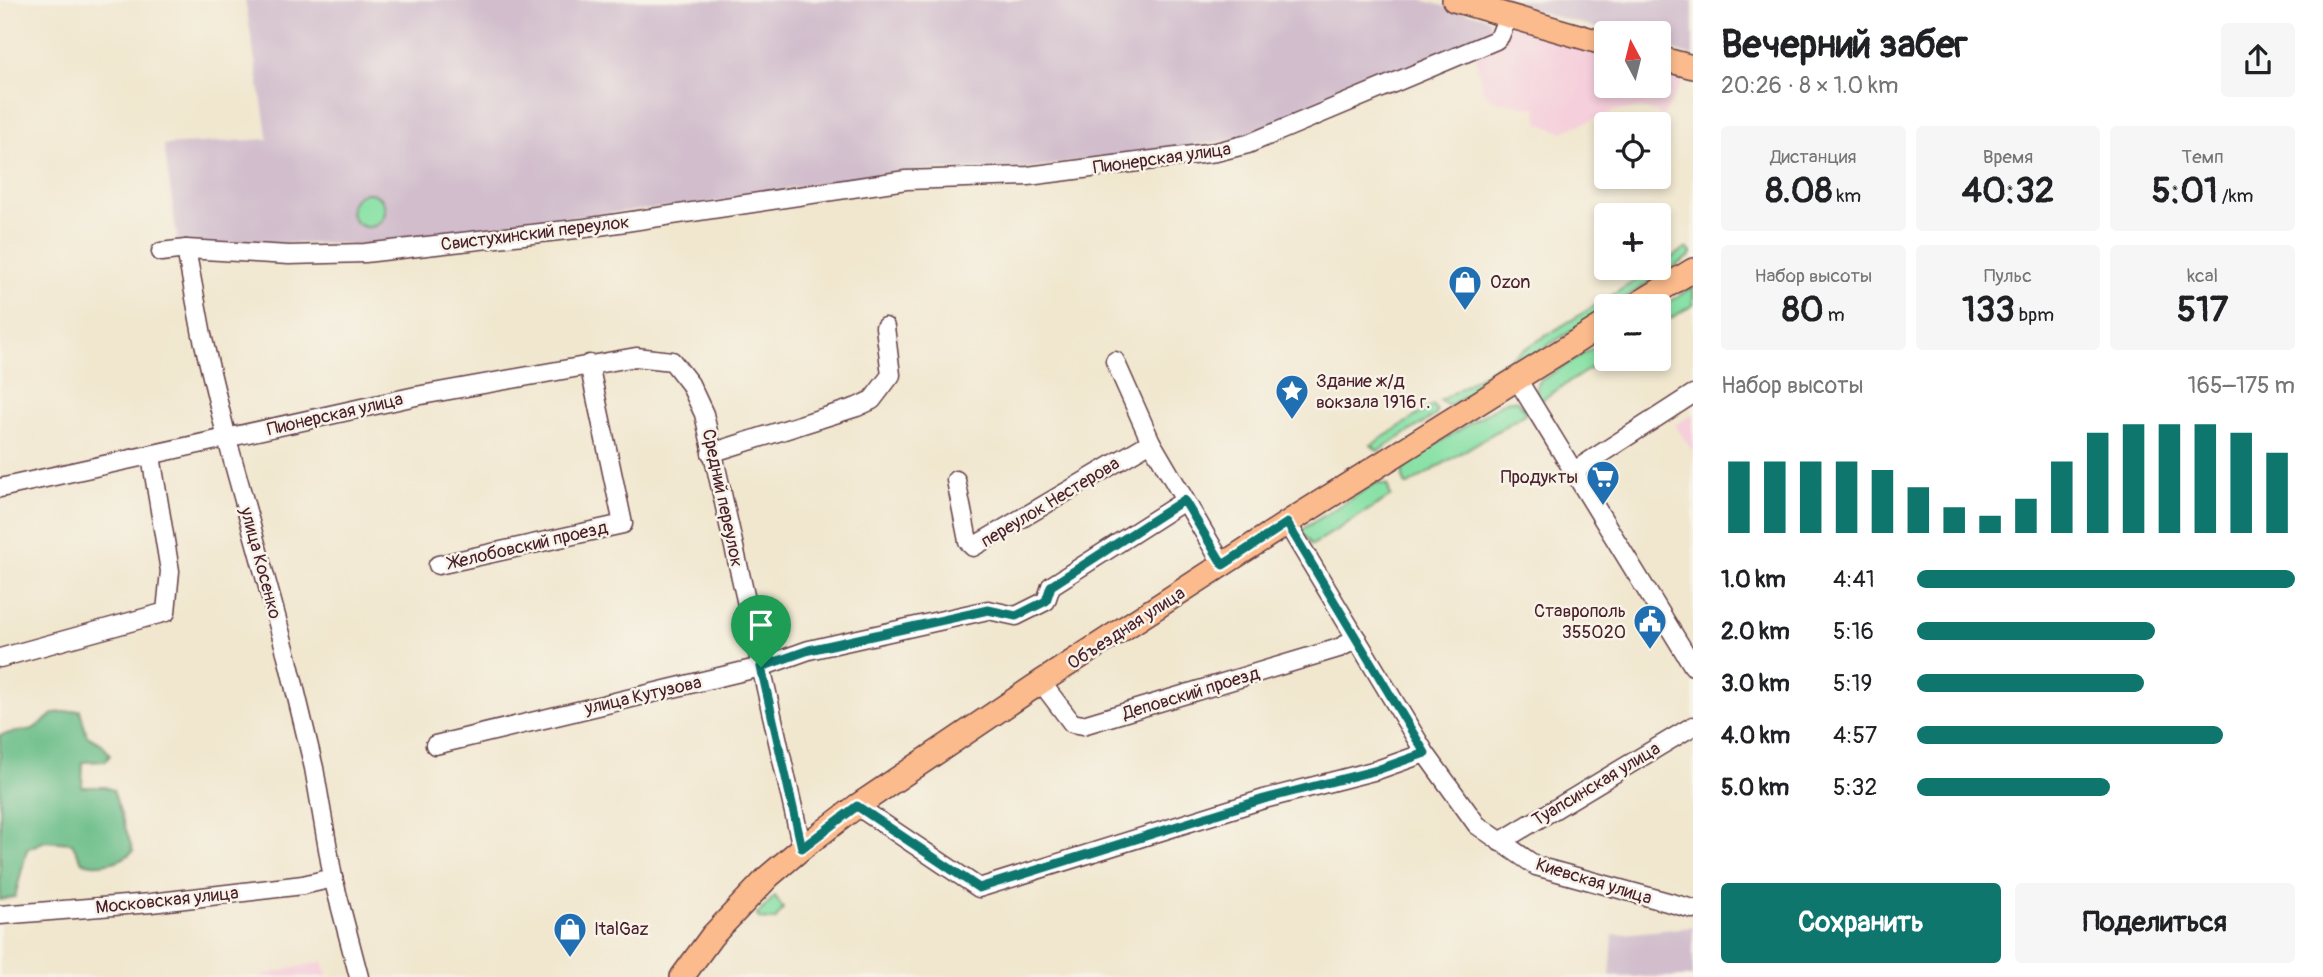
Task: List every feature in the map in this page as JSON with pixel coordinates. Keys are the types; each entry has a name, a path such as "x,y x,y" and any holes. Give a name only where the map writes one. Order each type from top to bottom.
{"main road":[{"path":"1454,0 1594,41"},
{"path":"1671,61 1693,67"},
{"path":"1654,294 1693,270"},
{"name":"Объездная улица","path":"682,977 712,936 739,906 802,848 857,806 1041,682 1287,523 1594,331"}],"street":[{"name":"Пионерская улица","path":"906,180 1028,176 1216,152 1248,144 1496,40 1508,16"},
{"name":"Свистухинский переулок","path":"161,252 186,249 289,255 365,253 585,228 906,180"},
{"name":"улица Косенко","path":"186,249 202,335 227,439 287,656 314,768 333,878 359,977"},
{"path":"711,453 872,400 891,375 885,327"},
{"name":"Пионерская улица","path":"0,488 416,396 636,357 672,361"},
{"name":"Средний переулок","path":"672,361 690,384 704,414 802,848"},
{"path":"1115,361 1151,442 1223,565"},
{"name":"Желобовский проезд","path":"438,565 623,524 589,364"},
{"path":"1517,379 1693,666"},
{"path":"1574,471 1693,394"},
{"name":"переулок Нестерова","path":"956,480 968,541 973,547 1151,442"},
{"path":"0,658 166,612 170,571 151,456"},
{"name":"улица Кутузова","path":"435,745 761,667 809,650 988,610 1016,616 1046,601 1051,586 1184,500"},
{"name":"Киевская улица","path":"1287,523 1425,753 1477,825 1536,866 1693,909"},
{"name":"Деповский проезд","path":"1041,682 1072,723 1083,725 1339,648 1357,639"},
{"name":"Туапсинская улица","path":"1500,842 1693,726"},
{"path":"857,806 979,888 1264,799 1377,770 1425,753"},
{"name":"Московская улица","path":"0,915 151,903 333,878"}],"shaded area":[{"path":"245,0 1421,0 1485,17 1489,20 1493,32 1488,38 1234,140 1024,169 932,170 883,175 796,187 727,201 534,221 465,234 353,248 347,244 329,243 178,244 164,145 268,139"},
{"path":"1495,0 1693,0 1693,56 1671,50 1671,21 1594,21 1594,27"},
{"path":"1508,22 1594,47 1594,98 1671,98 1671,68 1688,73 1665,112 1653,112 1643,108 1594,112 1594,119 1562,132 1538,123 1537,108 1495,101 1483,93 1475,53"},
{"path":"1693,414 1693,452 1675,425"},
{"path":"1693,927 1693,977 1610,977 1613,935"},
{"path":"323,961 327,977 255,977"}],"green space":[{"path":"368,193 380,198 385,210 380,222 368,227 356,222 351,210 356,198"},
{"path":"1687,248 1691,253 1671,268 1671,258"},
{"path":"1636,280 1653,280 1630,294 1614,294"},
{"path":"1693,287 1693,305 1671,318 1671,301"},
{"path":"1594,306 1594,317 1449,406 1440,401"},
{"path":"1594,347 1594,366 1540,401 1536,391 1540,381"},
{"path":"1511,400 1517,401 1526,411 1525,414 1406,485 1403,472 1409,461"},
{"path":"1433,405 1437,411 1436,415 1378,451 1371,445"},
{"path":"1376,483 1387,485 1391,496 1312,545 1302,533 1303,529"},
{"path":"80,710 87,736 102,744 110,755 106,761 83,762 82,787 105,787 113,790 133,851 116,861 88,863 82,862 72,843 45,841 27,849 15,897 0,900 0,735 33,729 55,713"},
{"path":"775,896 783,908 775,920 760,919 757,915"}],"place":[{"name":"Ozon","path":"1465,312"},
{"name":"Здание ж/д вокзала 1916 г.","path":"1292,421"},
{"name":"Продукты","path":"1603,507"},
{"name":"Ставрополь 355020","path":"1650,651"},
{"name":"ItalGaz","path":"570,959"}],"route":[{"path":"1184,500 1223,565 1287,523 1425,753 1377,770 1264,799 979,888 857,806 802,848 761,667 809,650 988,610 1016,616 1046,601 1051,586 1184,500"}]}
